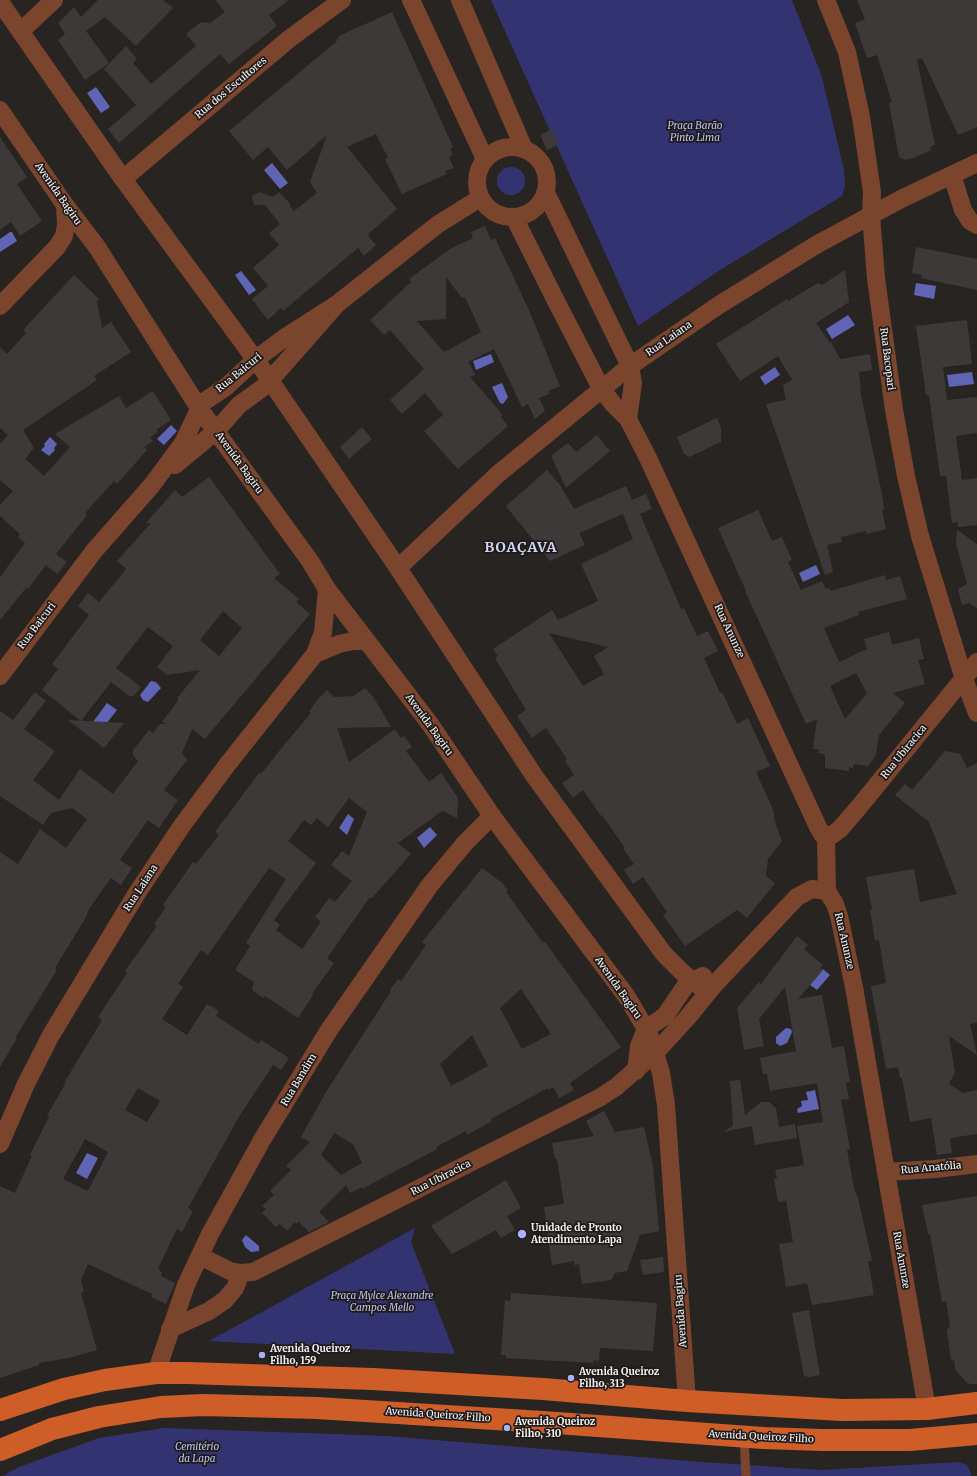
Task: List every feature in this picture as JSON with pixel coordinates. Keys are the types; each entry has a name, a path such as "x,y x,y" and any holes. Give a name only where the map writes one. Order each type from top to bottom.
{"main road":[{"path":"0,1410 64,1389 105,1380 156,1374 239,1374 373,1379 543,1389 777,1407 842,1410 927,1409 977,1403"},
{"name":"Avenida Queiroz Filho","path":"0,1450 52,1429 99,1417 162,1407 195,1405 262,1406 435,1415 754,1438 865,1442 934,1439 977,1434"},
{"path":"754,1438 776,1429 782,1421 782,1413 777,1407"}],"street":[{"path":"21,31 54,0"},
{"name":"Rua dos Escultores","path":"123,179 289,40 342,0"},
{"path":"411,0 485,159"},
{"path":"460,0 524,149"},
{"name":"Rua Bacopari","path":"826,0 847,52 861,117 872,192 871,215 876,278 894,410 906,476 920,536 964,679 977,713"},
{"path":"0,2 123,179 256,359 398,568 535,777 664,954 700,987"},
{"name":"Avenida Bagiru","path":"0,110 65,205 94,244 199,408 310,561 327,589 430,724 492,816 627,996 646,1029 656,1052 666,1105 687,1401"},
{"path":"510,147 524,149 536,156 544,166 548,180 546,193 539,205 528,214 514,217 501,215 489,208 480,198 477,184 479,171 485,159 496,150 510,147"},
{"name":"Rua Laiana","path":"398,568 498,474 601,388 630,366 718,305 816,245 901,199 977,164"},
{"path":"952,175 963,210 970,221 977,225"},
{"path":"546,193 630,366 633,384 628,419"},
{"name":"Rua Baicuri","path":"0,676 94,551 152,485 188,434 199,408 208,398 233,381 256,359 308,321 337,304 437,225 480,198"},
{"path":"0,306 57,247 64,236 65,231 65,205"},
{"path":"514,217 556,304 601,388"},
{"path":"57,247 70,241 81,241 94,244"},
{"name":"Rua Baicuri","path":"152,485 216,431 239,405 258,392 337,304"},
{"name":"Rua Anunze","path":"601,388 613,404 628,419 660,482 818,827 822,834 826,837 827,891 837,910 846,945 927,1409"},
{"name":"Rua Laiana","path":"0,1144 26,1084 51,1035 137,892 181,827 227,765 315,654 323,633 326,615 327,589"},
{"name":"Rua Laiana","path":"315,654 339,644 353,641 367,641"},
{"name":"Rua Ubiracica","path":"826,837 832,835 840,829 977,662"},
{"name":"Rua Bandim","path":"156,1374 186,1285 234,1190 259,1146 349,998 447,862 492,816"},
{"name":"Rua Ubiracica","path":"200,1256 230,1271 241,1273 253,1272 268,1266 599,1098 636,1071 656,1052 688,1017 700,987 743,953 797,897 812,889 827,891"},
{"name":"Rua Ubiracica","path":"646,1029 665,1016 686,985 700,987"},
{"path":"636,1071 639,1046 646,1029"},
{"name":"Rua Anatólia","path":"886,1172 935,1169 977,1164"},
{"path":"170,1329 225,1300 235,1288 241,1273"}],"lane":[{"path":"746,1476 754,1438"}],"green space":[{"name":"Praça Barão Pinto Lima","path":"491,0 792,0 822,77 844,170 845,186 842,196 720,270 638,326"},
{"path":"511,167 521,171 525,181 521,191 511,195 501,191 497,181 501,171"},
{"name":"Praça Mylce Alexandre Campos Mello","path":"415,1228 411,1242 455,1354 209,1341"},
{"name":"Cemitério da Lapa","path":"164,1428 387,1436 688,1461 821,1470 959,1462 967,1465 972,1476 3,1476 19,1467 99,1438"}],"shaded area":[{"path":"96,87 110,107 101,113 87,93"},
{"path":"272,163 288,183 280,189 264,170"},
{"path":"12,232 17,241 0,252 0,239"},
{"path":"241,271 256,290 249,295 235,275"},
{"path":"916,283 936,286 934,299 914,295"},
{"path":"848,315 855,325 832,339 826,329"},
{"path":"491,354 494,362 476,370 473,361"},
{"path":"775,367 780,375 765,385 760,377"},
{"path":"972,372 974,384 949,387 947,375"},
{"path":"502,383 508,397 503,404 500,403 492,387"},
{"path":"171,425 177,431 164,445 157,439"},
{"path":"50,437 57,444 54,448 55,450 49,456 41,450"},
{"path":"816,565 820,574 803,582 799,573"},
{"path":"151,681 156,682 161,688 148,702 143,700 140,695"},
{"path":"107,703 117,710 102,729 93,722"},
{"path":"348,814 354,819 347,835 339,828"},
{"path":"430,827 437,835 424,848 417,838"},
{"path":"823,969 830,975 817,990 810,985"},
{"path":"786,1028 791,1029 792,1032 787,1043 780,1046 776,1043 776,1037"},
{"path":"815,1090 819,1109 798,1113 797,1109 802,1106 801,1101 808,1100 806,1092"},
{"path":"87,1153 98,1158 87,1179 76,1173"},
{"path":"246,1235 259,1246 259,1251 251,1252 245,1247 242,1240"}],"building":[{"path":"98,0 163,0 173,8 136,46 105,17 86,31 109,63 85,80 58,40 65,34 58,23 74,7 81,17"},
{"path":"215,0 289,0 269,15 277,26 229,64 220,54 119,143 108,129 136,105 104,69 126,46 137,59 133,63 151,84 196,46 186,34 201,22 210,23 225,12"},
{"path":"857,0 977,0 977,127 958,135 922,58 917,60 935,145 930,147 931,150 916,157 906,160 899,157 889,103 892,102 877,55 867,58 855,23 865,19"},
{"path":"392,12 453,147 450,148 453,155 449,157 454,168 445,171 447,174 402,194 385,159 388,158 376,134 347,147 397,209 369,233 370,234 368,236 376,245 364,256 358,248 283,311 281,308 268,320 252,299 268,286 253,268 279,245 269,233 280,224 265,205 254,205 252,196 259,192 273,197 279,192 290,203 290,206 294,211 317,193 310,182 327,135 287,170 268,147 253,160 229,131 336,42 339,36"},
{"path":"552,129 559,144 547,150 540,135"},
{"path":"0,137 27,177 17,184 42,221 20,236 11,222 0,230"},
{"path":"485,226 491,240 495,238 528,308 560,386 548,391 549,394 539,398 545,411 535,419 528,404 522,407 494,349 468,362 475,375 470,377 503,415 500,416 508,426 458,469 424,431 443,415 425,393 402,414 390,400 424,369 390,330 384,335 370,320 411,282 409,279 450,249 473,238 471,232","holes":["446,277 462,298 465,297 481,332 444,352 417,321 446,319"]},
{"path":"916,247 977,259 977,290 921,278 922,275 912,273"},
{"path":"845,270 849,302 816,323 830,343 831,342 840,359 870,354 872,370 859,372 861,395 882,494 884,510 882,510 886,529 867,534 866,531 841,537 842,542 827,545 833,572 825,575 766,404 786,400 783,385 792,380 778,356 740,381 716,344 787,299 788,301 818,283 822,285"},
{"path":"74,275 99,299 97,301 102,328 111,322 131,352 94,376 97,380 23,430 34,448 25,459 44,476 70,447 55,434 119,396 126,408 153,391 171,420 156,430 158,432 150,437 153,441 144,447 147,450 117,484 114,481 85,513 87,515 56,554 67,562 57,574 46,565 28,589 26,588 0,620 0,577 25,543 18,537 20,534 0,516 0,505 13,491 0,480 0,444 8,435 0,428 0,347 7,354 26,333 23,330"},
{"path":"967,320 972,364 943,367 947,400 977,397 977,433 956,436 962,480 977,478 977,525 958,527 958,522 952,523 946,476 940,476 929,395 926,395 916,326"},
{"path":"717,418 721,428 721,442 689,457 684,454 677,437"},
{"path":"362,427 372,439 349,459 340,447"},
{"path":"597,435 610,451 566,488 551,456 568,443 576,452"},
{"path":"547,470 560,485 574,509 626,486 632,500 646,494 652,509 640,514 681,609 684,608 697,636 708,631 718,651 704,658 720,693 722,692 737,724 748,718 770,766 756,772 774,812 774,819 782,841 768,859 766,876 775,883 747,918 737,910 685,946 663,915 667,912 643,877 633,884 624,870 634,864 623,849 625,848 602,815 601,816 583,790 573,798 562,783 574,775 565,761 567,759 546,728 532,738 517,716 526,710 495,658 498,656 493,649 552,610 558,620 598,601 581,564 633,539 623,514 579,533 585,545 550,561 506,506","holes":["549,633 608,647 594,656 604,674 583,686"]},
{"path":"209,477 280,574 274,578 299,599 296,602 310,614 205,739 192,729 182,753 187,760 164,790 178,800 159,828 148,820 120,860 132,868 121,885 111,878 89,909 86,917 55,968 57,970 15,1038 17,1038 0,1067 0,852 18,864 40,829 66,848 87,819 72,808 51,813 43,825 0,796 0,711 13,720 35,692 46,701 24,729 55,751 33,780 59,800 80,769 113,794 138,761 133,755 133,750 149,730 153,733 160,724 166,724 162,722 178,701 178,697 200,670 167,675 157,667 173,646 148,627 116,668 141,687 134,696 129,696 111,682 81,721 42,690 58,669 52,664 89,615 78,606 88,593 99,602 126,569 117,561 151,523 146,523 175,490 182,497","holes":["223,611 242,628 219,656 200,640"]},
{"path":"758,510 772,541 782,537 792,560 788,562 801,590 822,581 826,589 829,588 831,591 885,575 886,580 900,576 907,599 858,612 859,615 824,628 839,662 867,649 864,639 889,632 892,645 919,638 924,659 918,660 925,684 893,693 905,703 879,735 876,755 868,766 854,764 853,768 849,767 849,771 825,768 825,754 818,753 819,749 813,749 817,719 806,724 718,528","holes":["856,673 867,693 845,719 830,686"]},
{"path":"957,530 977,544 977,608 969,603 962,605 958,589 967,584 956,544"},
{"path":"365,688 374,698 391,727 337,728 349,762 395,729 401,738 404,736 412,747 406,751 429,782 441,773 458,798 457,818 442,811 398,843 411,854 372,898 370,897 327,958 334,963 312,994 313,995 298,1018 265,996 263,998 252,990 254,982 235,970 250,946 246,943 286,879 269,868 208,955 201,950 178,984 183,987 162,1019 187,1035 207,1004 219,1011 216,1016 259,1044 261,1040 289,1058 281,1070 273,1065 240,1115 188,1208 193,1211 182,1232 177,1229 158,1268 162,1273 161,1276 175,1283 166,1304 151,1297 152,1294 88,1264 81,1280 84,1292 81,1293 97,1350 69,1358 39,1363 39,1365 0,1378 0,1186 15,1193 32,1156 30,1155 49,1117 47,1116 65,1084 64,1083 102,1020 98,1017 127,973 125,971 157,926 154,924 166,907 163,905 193,862 196,864 219,835 215,832 259,773 261,774 311,713 309,712 317,700 327,690 334,697 353,696","holes":["349,798 367,812 349,856 342,851 331,865 352,881 335,902 329,898 315,917 321,922 302,949 276,930 280,925 274,920 316,863 288,841 304,820 311,825 317,818 328,827","138,1088 160,1101 147,1122 125,1110","85,1139 108,1152 88,1191 63,1179"]},
{"path":"68,720 124,723 104,748"},
{"path":"945,751 960,754 967,768 977,763 977,1023 970,1024 977,1055 949,1036 955,1072 949,1084 963,1093 977,1090 977,1134 950,1138 952,1153 937,1155 931,1118 910,1122 902,1078 900,1078 898,1067 886,1069 871,986 886,983 879,940 875,941 870,910 872,910 866,877 914,869 920,902 957,894 929,822 895,795 905,784 912,790"},
{"path":"482,868 505,885 504,886 508,890 506,892 543,943 545,942 621,1047 570,1083 574,1090 559,1098 553,1087 549,1090 548,1088 491,1119 492,1121 467,1135 466,1131 436,1147 437,1149 362,1189 362,1187 350,1193 346,1185 319,1212 329,1222 309,1232 299,1222 296,1224 295,1222 287,1231 280,1224 276,1227 262,1213 266,1209 262,1206 274,1195 270,1191 291,1170 286,1166 310,1142 301,1137 326,1092 391,991 390,990 398,979 401,981 426,945 422,942","holes":["521,989 551,1034 522,1049 500,1008","472,1035 488,1066 451,1086 440,1064","334,1133 353,1144 362,1163 341,1175 321,1155"]},
{"path":"797,936 808,945 804,949 823,965 820,968 823,970 798,999 822,995 832,1048 844,1046 850,1082 846,1082 849,1099 841,1100 850,1149 847,1150 854,1188 858,1198 872,1261 868,1261 874,1295 812,1305 807,1283 786,1287 779,1244 793,1242 786,1201 778,1202 774,1179 777,1179 775,1170 804,1165 797,1126 823,1122 817,1083 770,1091 767,1074 763,1074 760,1058 796,1051 785,987 759,1019 764,1046 744,1050 737,1008 759,982 761,984"},
{"path":"740,1080 745,1115 761,1102 769,1102 776,1108 779,1127 795,1124 797,1138 755,1145 752,1126 724,1132 733,1125 730,1081"},
{"path":"604,1111 615,1132 644,1127 653,1166 659,1231 640,1235 627,1271 615,1273 611,1280 582,1284 579,1264 574,1265 574,1261 552,1265 544,1207 564,1204 557,1159 555,1159 552,1143 594,1136 586,1121"},
{"path":"506,1180 521,1208 507,1216 515,1230 501,1238 496,1230 452,1254 431,1226"},
{"path":"977,1196 977,1384 970,1384 966,1382 955,1369 954,1360 951,1361 947,1330 950,1326 946,1301 942,1302 930,1234 928,1234 922,1205"},
{"path":"663,1257 664,1272 643,1275 640,1260"},
{"path":"511,1293 657,1303 653,1351 600,1348 599,1361 593,1360 593,1363 506,1358 506,1355 501,1355 505,1300 510,1301"},
{"path":"809,1310 820,1375 809,1377 804,1376 792,1313"}],"place":[{"name":"Unidade de Pronto Atendimento Lapa","path":"522,1234"},
{"name":"Avenida Queiroz Filho, 159","path":"262,1355"},
{"name":"Avenida Queiroz Filho, 313","path":"571,1378"},
{"name":"Avenida Queiroz Filho, 310","path":"507,1428"}],"district":[{"name":"BOAÇAVA","path":"521,548"}]}
